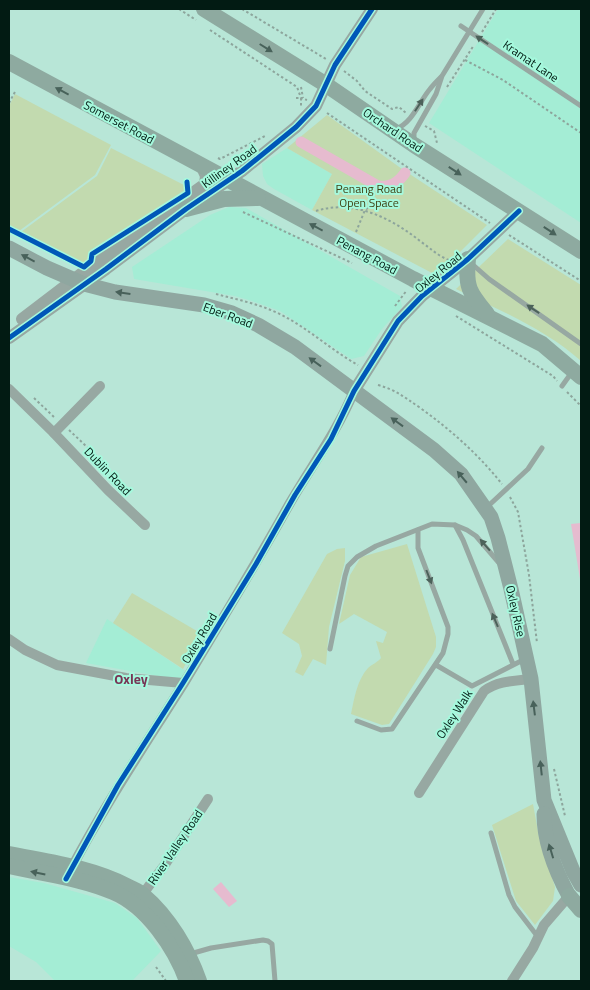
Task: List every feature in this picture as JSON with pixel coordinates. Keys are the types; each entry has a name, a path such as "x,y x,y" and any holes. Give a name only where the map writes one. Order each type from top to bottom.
{"main road":[{"name":"Orchard Road","path":"203,16 325,84 414,144 581,251"},
{"name":"Somerset Road","path":"9,62 229,180"},
{"name":"Penang Road","path":"229,180 436,291 542,344 577,373"},
{"path":"186,209 224,199 260,198"},
{"name":"Eber Road","path":"9,248 78,283 115,292 204,305 232,313 282,339 356,393"},
{"path":"468,260 467,269 470,292 490,317"},
{"name":"Oxley Rise","path":"356,393 448,462 461,474 491,517 508,574 531,679 544,800 573,871 575,891"},
{"path":"544,800 544,822 555,864 575,891 581,910"},
{"name":"River Valley Road","path":"9,854 70,873"},
{"name":"River Valley Road","path":"9,866 110,877 164,917 188,954 199,981"},
{"name":"River Valley Road","path":"139,900 181,967 186,981"}],"street":[{"name":"Killiney Road","path":"9,328 229,180 296,127 316,106 335,65 372,9"},
{"name":"Killiney Road","path":"9,338 205,184 206,176 201,165"},
{"name":"Oxley Road","path":"70,873 118,785 183,684 256,564 295,495 331,439 348,406 398,321 436,291 519,211"},
{"name":"Dublin Road","path":"9,383 12,391 108,490 145,525"},
{"path":"54,433 100,386"},
{"path":"9,639 26,650 57,665 126,678 183,684"},
{"name":"Oxley Walk","path":"419,793 484,691 500,682 531,679"},
{"name":"River Valley Road","path":"139,900 208,799"},
{"path":"512,981 544,925 575,891"}],"lane":[{"path":"414,144 414,132 436,94 442,76 483,9"},
{"name":"Kramat Lane","path":"461,26 581,106"},
{"path":"394,130 402,127 412,117 430,88 442,76"},
{"path":"468,260 489,280 581,344"},
{"path":"562,386 577,373"},
{"path":"485,508 528,470 542,448"},
{"path":"330,649 344,576 348,566 357,556 376,546 432,524 455,525 476,536 508,574"},
{"path":"455,525 463,540 513,664"},
{"path":"357,721 381,730 392,729 436,665 445,648 448,627 418,548 418,530"},
{"path":"436,665 472,686 527,658"},
{"path":"491,833 509,896 538,937"},
{"path":"188,954 211,948 263,940 268,941 272,944 275,981"}],"path":[{"path":"179,9 203,16"},
{"path":"242,9 326,59"},
{"path":"444,92 496,9"},
{"path":"209,29 297,88 301,98 308,100"},
{"path":"464,60 503,80 581,133"},
{"path":"344,71 372,96 392,110 399,108 412,117"},
{"path":"300,88 303,98"},
{"path":"9,103 16,90"},
{"path":"327,113 500,230 581,281"},
{"path":"424,125 426,121"},
{"path":"220,159 270,134"},
{"path":"355,234 365,210 372,205"},
{"path":"313,212 341,208 365,210 391,222 420,240 441,257 458,262 468,260"},
{"path":"238,210 356,264"},
{"path":"454,315 553,376 581,406"},
{"path":"553,766 565,816"},
{"path":"156,967 166,981"}],"shaded area":[{"path":"498,9 581,9 581,223 429,123"},
{"path":"287,148 332,174 312,210 274,189 267,184 263,176 262,164"},
{"path":"229,207 246,208 400,296 402,307 382,329 364,356 351,359 280,311 252,301 235,296 134,279 132,267 210,215"},
{"path":"581,523 581,585 571,524"},
{"path":"107,619 185,671 180,680 86,663"},
{"path":"9,877 44,883 115,903 137,918 161,951 132,981 55,981 36,962 9,946"},
{"path":"221,882 237,901 229,907 213,889"}],"green space":[{"path":"15,94 111,145 95,175 19,231 9,226 9,106"},
{"name":"Penang Road Open Space","path":"327,115 402,169 487,225 439,273 432,273 312,210 332,174 287,148"},
{"path":"111,148 186,186 185,191 90,252 89,260 84,264 21,232 97,176"},
{"path":"508,239 581,285 581,361 537,330 456,289"},
{"path":"407,544 436,637 436,647 389,724 382,725 351,714 356,690 361,678 368,668 381,658 376,641 383,643 387,632 354,614 339,624 350,575 361,557"},
{"path":"345,548 345,561 329,627 326,665 313,659 303,676 295,672 302,656 299,644 282,633 327,554 337,549"},
{"path":"132,593 202,634 183,669 113,623"},
{"path":"533,804 539,837 555,887 553,901 535,925 516,901 492,825"}],"waterway":[{"path":"301,142 378,186 393,184 400,180 405,173"}],"cycle path":[{"path":"9,338 186,209 242,171 296,127 316,106 335,65 372,9"},
{"path":"9,229 84,267 91,261 92,254 188,193 187,182"},
{"path":"66,879 118,785 256,564 295,495 331,439 354,391 398,321 422,296 468,259 519,211"}],"district":[{"name":"Oxley","path":"131,678"}]}
